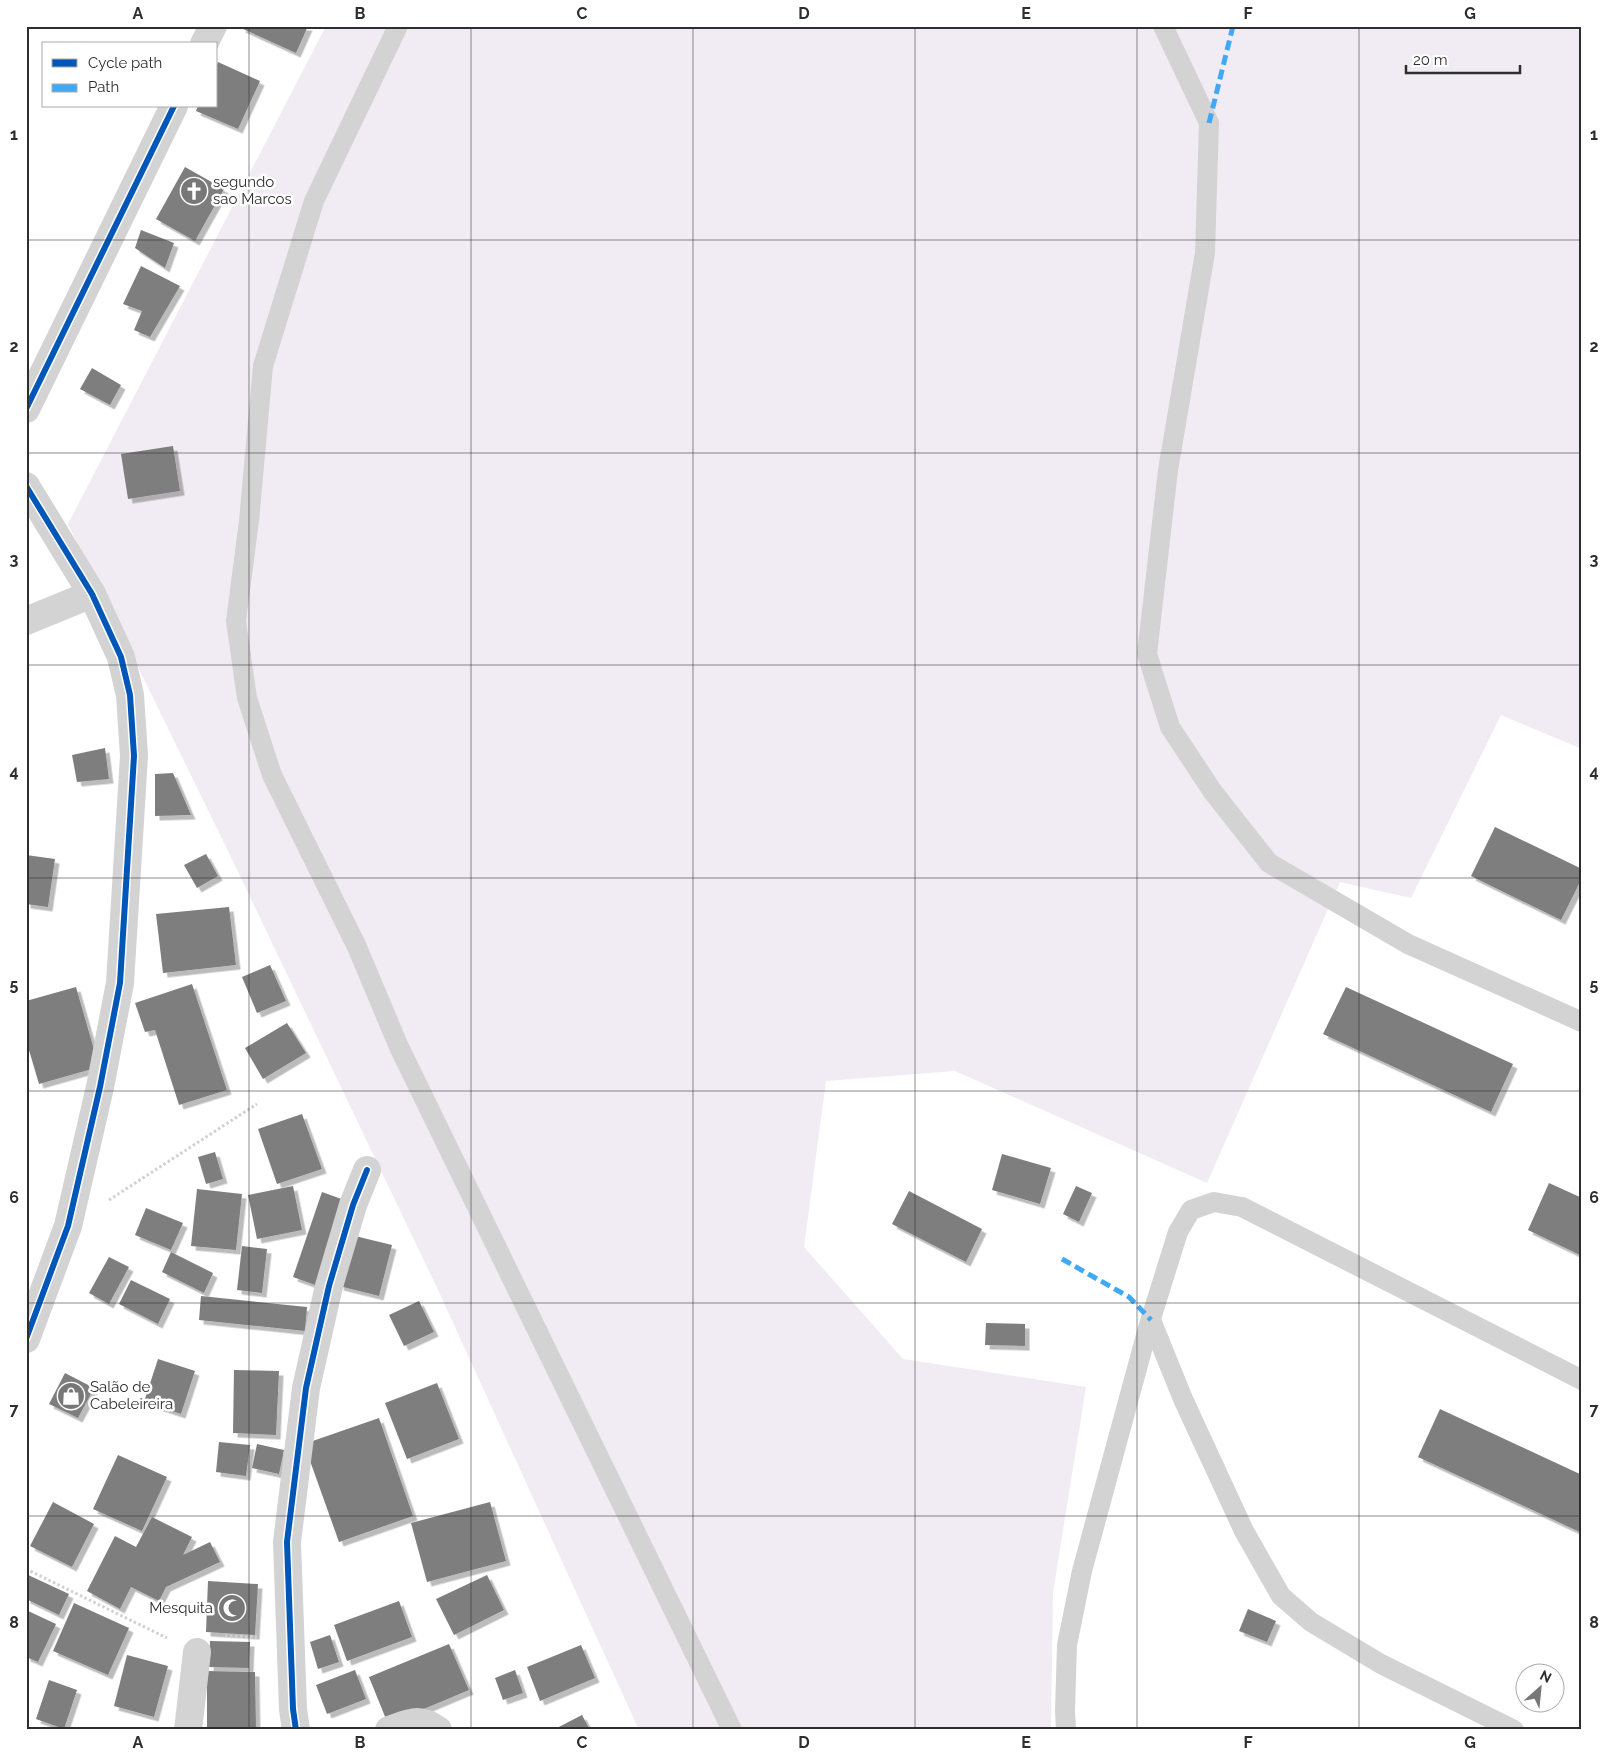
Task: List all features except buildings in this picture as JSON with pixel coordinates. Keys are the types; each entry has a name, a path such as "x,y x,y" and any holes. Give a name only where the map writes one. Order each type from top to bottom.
{"street":[{"path":"205,42 213,26"},
{"path":"26,409 173,108"},
{"path":"26,486 92,594 121,657 130,695 134,756 120,983 100,1087 68,1226 26,1339"},
{"path":"26,621 92,594"},
{"path":"296,1730 293,1709 287,1542 306,1388 329,1286 352,1206 367,1170"},
{"path":"188,1730 197,1652"},
{"path":"389,1730 414,1722 428,1723 438,1730"}],"lane":[{"path":"398,26 314,201 263,366 249,521 236,621 247,698 272,776 357,947 399,1047 732,1730"},
{"path":"1163,26 1209,123 1205,253 1168,470 1147,654 1170,727 1213,792 1269,863 1408,944 1582,1022"},
{"path":"1066,1730 1067,1645 1082,1571 1151,1320 1178,1232 1191,1210 1214,1202 1242,1207 1582,1380"},
{"path":"1151,1320 1183,1399 1244,1531 1281,1596 1312,1622 1381,1664 1514,1730"}],"path":[{"path":"68,1226 257,1104"},
{"path":"26,1568 197,1652 198,1634 290,1639"}],"shaded area":[{"path":"326,26 1582,26 1582,749 1501,715 1411,898 1340,882 1207,1183 955,1071 826,1081 804,1247 903,1359 1086,1387 1053,1593 1051,1730 639,1730 439,1292 229,853 68,524"}],"marked path":[{"path":"1209,123 1233,26"},
{"path":"1062,1259 1129,1297 1151,1320"}],"cycle path":[{"path":"26,409 173,108"},
{"path":"26,486 92,594 121,657 130,695 134,756 120,983 100,1087 68,1226 26,1339"},
{"path":"296,1730 293,1709 287,1542 306,1388 329,1286 353,1205 367,1170"}],"place":[{"name":"segundo sao Marcos","path":"194,191"},
{"name":"Salão de Cabeleireira","path":"71,1396"},
{"name":"Mesquita","path":"232,1608"}]}
